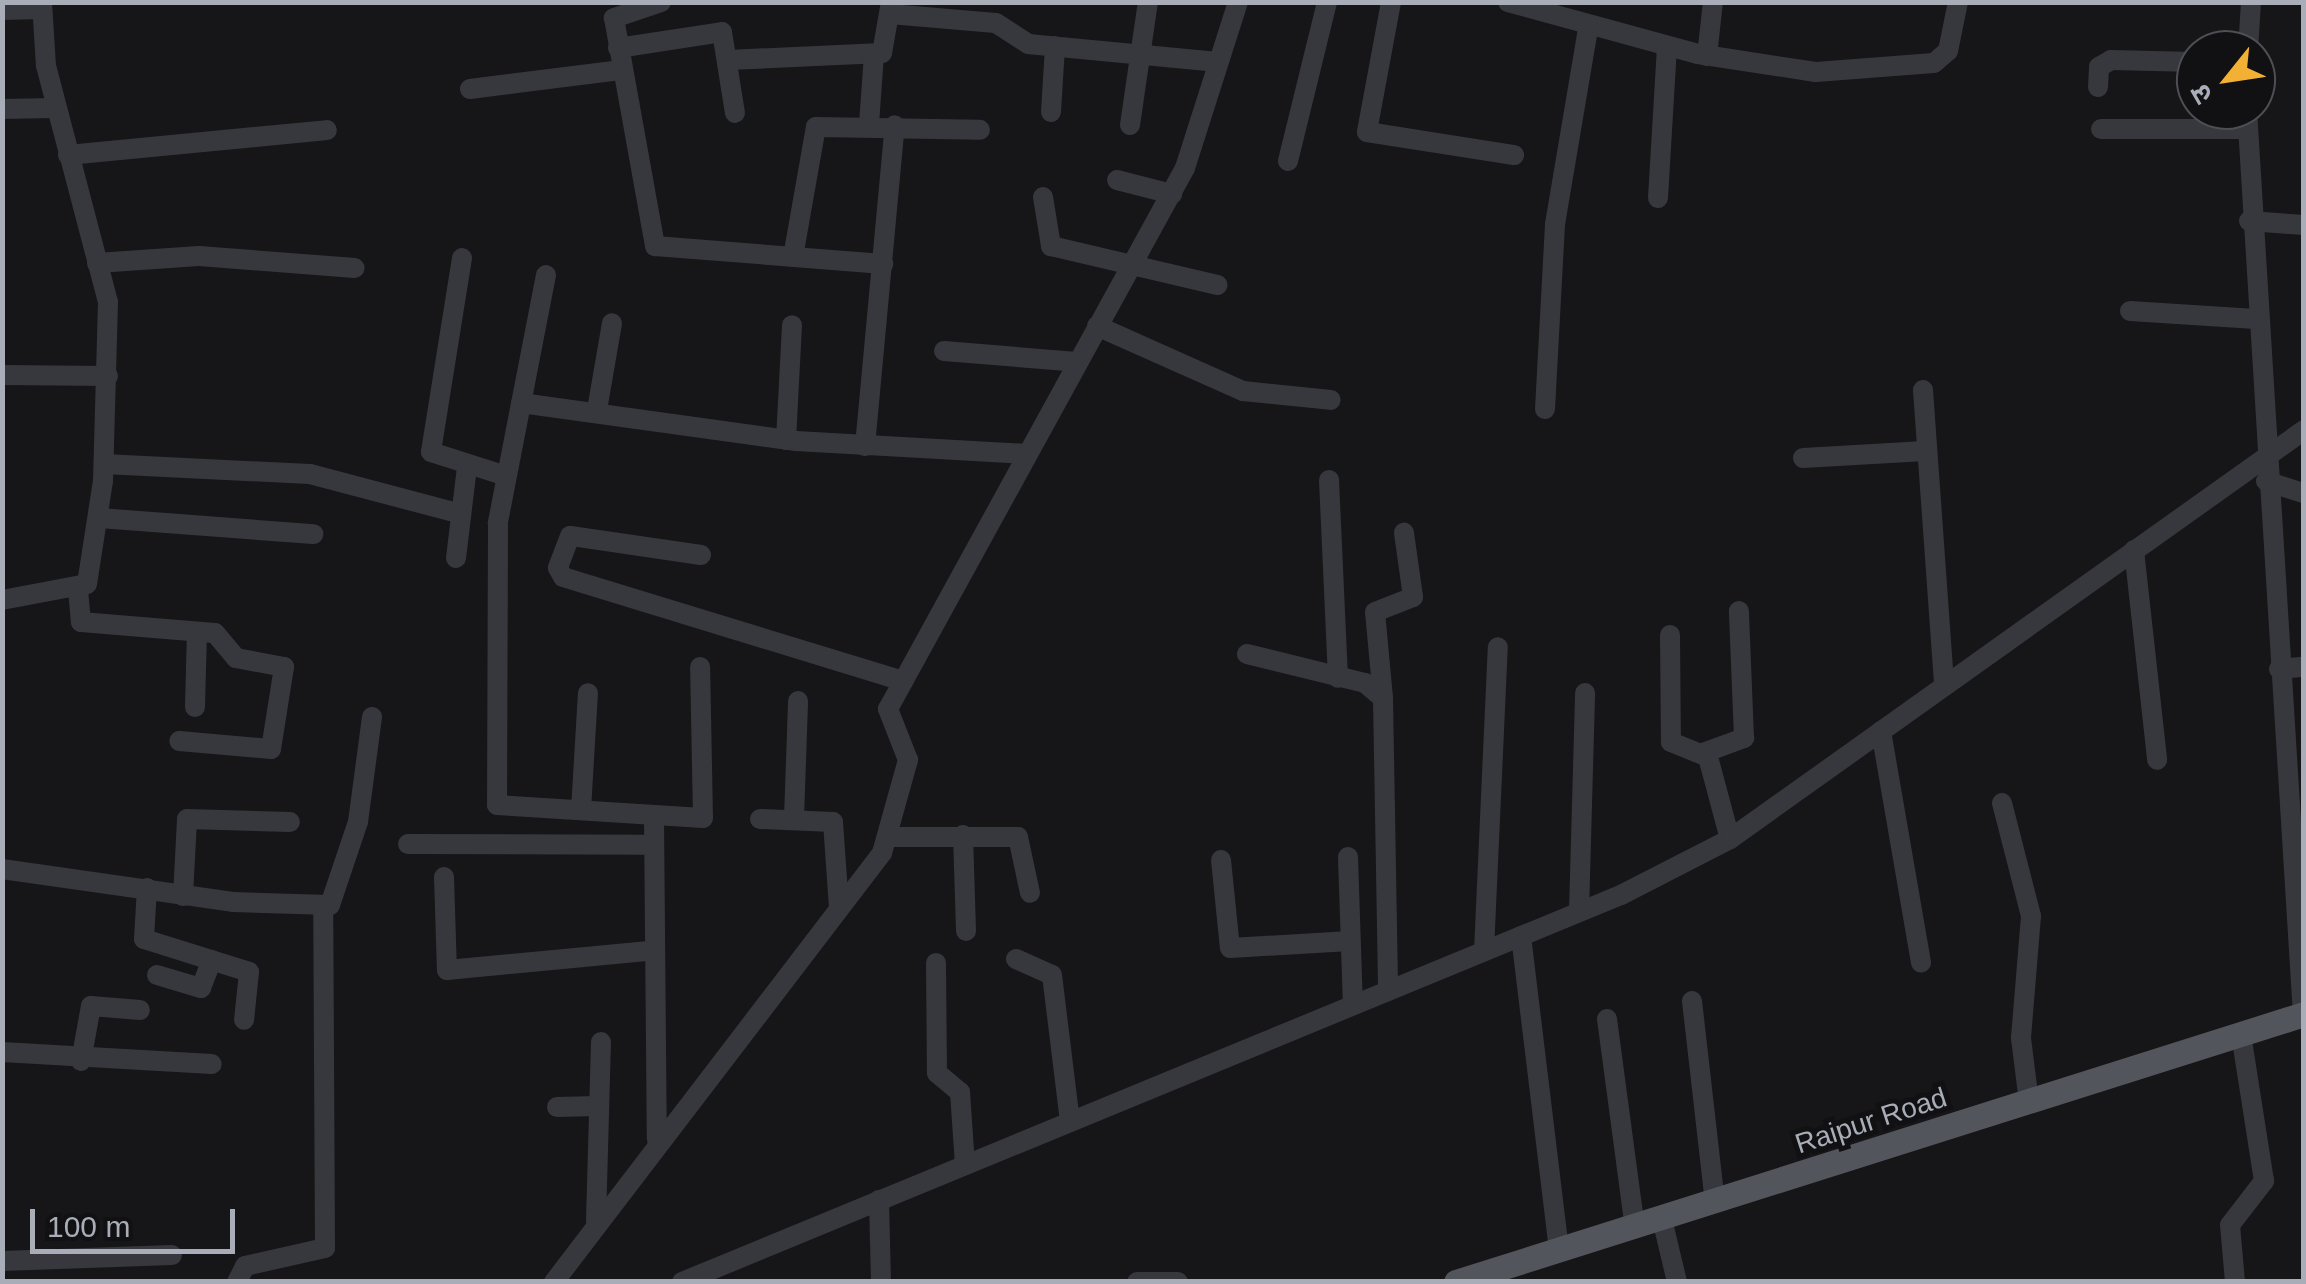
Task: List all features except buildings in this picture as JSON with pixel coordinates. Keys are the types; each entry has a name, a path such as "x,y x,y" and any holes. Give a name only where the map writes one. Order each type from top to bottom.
{"main road":[{"name":"Raipur Road","path":"1456,1282 1662,1220 2303,1014"}],"street":[{"path":"661,2 617,12 619,59 650,182 654,246 883,264"},
{"path":"1130,125 1148,2"},
{"path":"554,1282 596,1220 889,837 908,760 887,714 1025,454 1172,194 1238,2"},
{"path":"1288,161 1326,2"},
{"path":"1391,2 1364,128 1514,155"},
{"path":"1508,2 1588,28 1667,47 1816,72 1934,63 1948,51 1958,2"},
{"path":"1707,56 1714,2"},
{"path":"2249,30 2251,2"},
{"path":"2,10 42,6 56,108 108,302 104,464 92,574 78,589 2,600"},
{"path":"728,60 874,54 886,50 890,8 996,22 1021,42 1218,62"},
{"path":"1545,408 1555,224 1588,28"},
{"path":"470,89 619,59 718,31 728,60 735,113"},
{"path":"1051,112 1055,46"},
{"path":"1658,198 1667,47"},
{"path":"869,124 874,54"},
{"path":"2098,87 2099,67 2111,60 2176,62"},
{"path":"2,108 56,108"},
{"path":"794,257 812,132 869,124 980,130"},
{"path":"865,446 895,125"},
{"path":"2100,130 2176,125"},
{"path":"68,155 327,130"},
{"path":"2247,130 2249,221 2303,1014"},
{"path":"1117,180 1172,194"},
{"path":"1043,196 1048,244 1217,285"},
{"path":"2249,221 2304,225"},
{"path":"97,263 199,256 355,268"},
{"path":"462,258 430,447 438,460 506,476"},
{"path":"546,275 506,476 496,552 495,800 654,816 706,814 700,667"},
{"path":"2130,310 2256,319"},
{"path":"597,410 612,323"},
{"path":"786,440 792,325"},
{"path":"1097,326 1242,391 1331,400"},
{"path":"944,351 1077,362"},
{"path":"2,376 108,376"},
{"path":"1922,390 1944,686"},
{"path":"521,404 597,410 786,440 1025,454"},
{"path":"682,1282 1579,912 1730,839 2304,430"},
{"path":"1803,458 1925,452"},
{"path":"104,464 310,474 461,514"},
{"path":"456,558 467,467"},
{"path":"1329,480 1338,678"},
{"path":"2266,481 2304,493"},
{"path":"99,518 313,534"},
{"path":"1388,991 1383,698 1374,612 1412,597 1404,534"},
{"path":"701,555 570,536 558,572 903,681"},
{"path":"2134,550 2157,760"},
{"path":"78,589 82,622 220,636 240,659 284,667 277,736 266,750 179,740"},
{"path":"1670,635 1672,742 1703,753 1744,738 1739,611"},
{"path":"195,707 197,633"},
{"path":"1484,952 1498,647"},
{"path":"1247,654 1372,686 1383,698"},
{"path":"2279,668 2304,667"},
{"path":"581,810 588,692"},
{"path":"1579,912 1585,693"},
{"path":"794,818 798,700"},
{"path":"2,869 184,896 323,907 335,897 358,822 372,716"},
{"path":"1881,731 1921,963"},
{"path":"1703,753 1730,839"},
{"path":"2002,804 2031,916 2021,1038 2029,1102"},
{"path":"654,816 649,951 657,1139"},
{"path":"760,819 794,818 834,824 839,907"},
{"path":"184,896 186,820 290,822"},
{"path":"963,835 966,931"},
{"path":"889,837 1018,837 1030,893"},
{"path":"408,844 652,846"},
{"path":"1348,857 1353,1006"},
{"path":"1222,860 1230,948 1350,941"},
{"path":"444,877 446,970 649,951"},
{"path":"147,888 146,942 250,972 244,1020"},
{"path":"238,1282 245,1266 325,1248 323,907"},
{"path":"1521,936 1559,1250"},
{"path":"1016,959 1052,975 1070,1122"},
{"path":"157,975 201,988 212,960"},
{"path":"936,963 937,1074 960,1092 965,1165"},
{"path":"1692,1001 1715,1202"},
{"path":"81,1061 91,1006 140,1010"},
{"path":"1607,1019 1634,1228"},
{"path":"2236,1282 2230,1225 2264,1187 2241,1034"},
{"path":"596,1220 601,1042"},
{"path":"2,1052 81,1061 212,1064"},
{"path":"558,1107 598,1106"},
{"path":"880,1200 881,1282"},
{"path":"1662,1220 1677,1282"},
{"path":"2,1261 172,1255"},
{"path":"1137,1282 1178,1282"}]}
